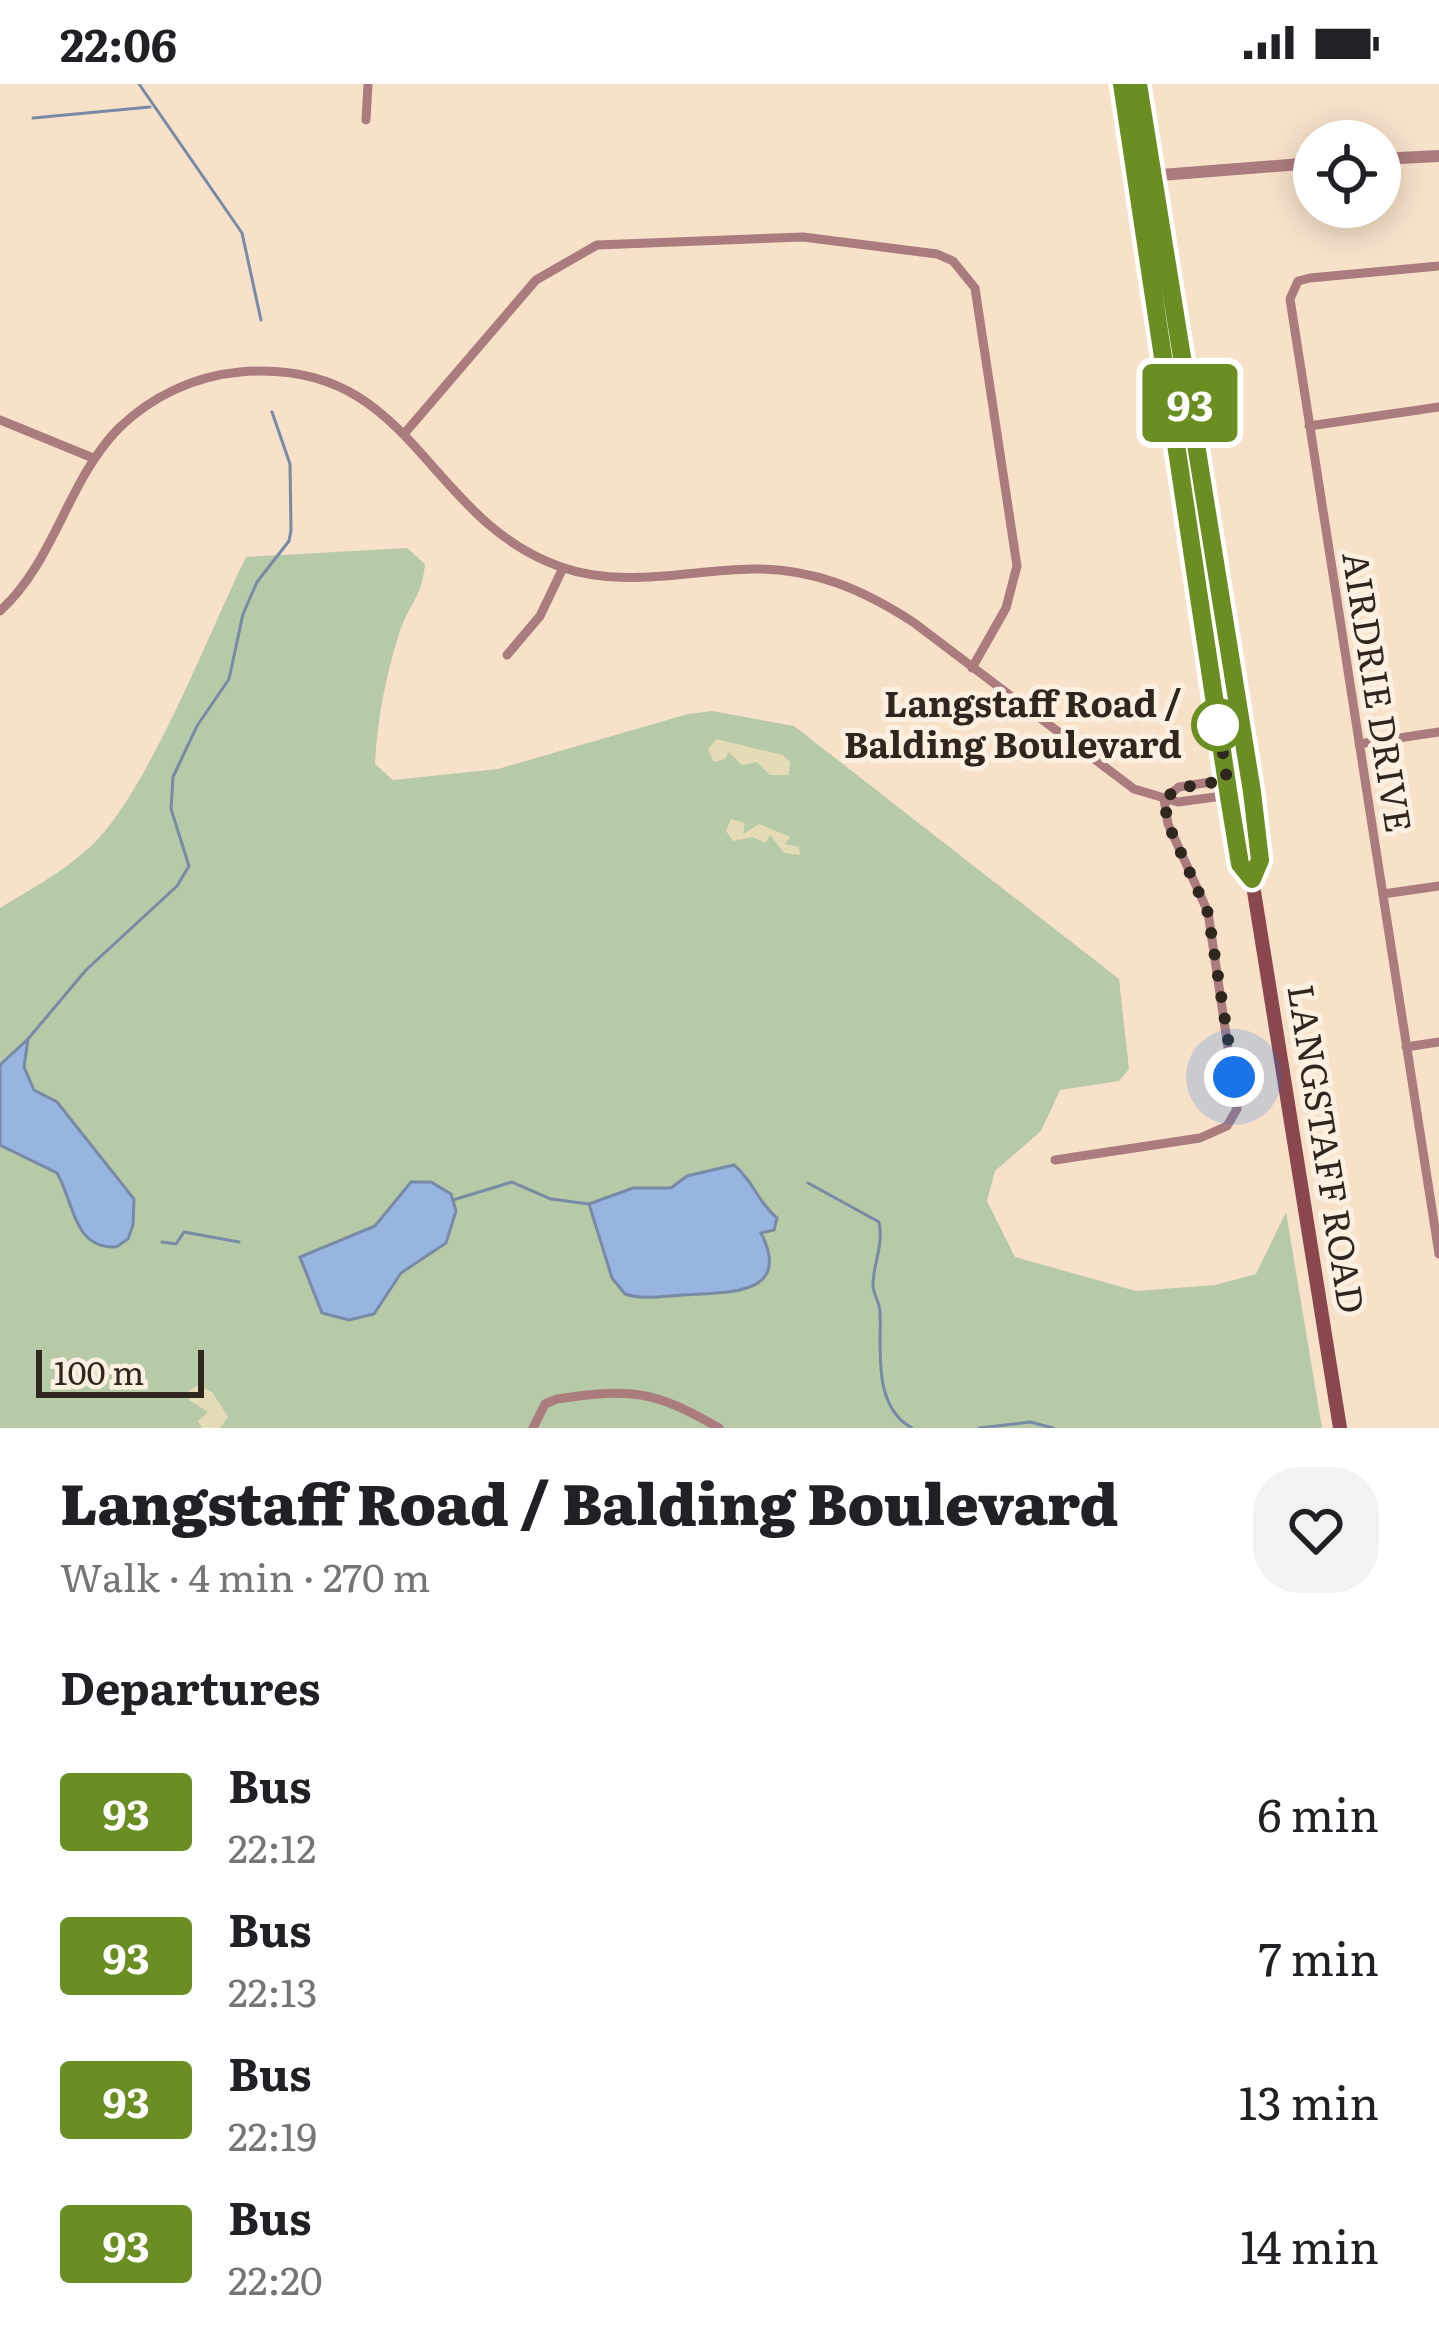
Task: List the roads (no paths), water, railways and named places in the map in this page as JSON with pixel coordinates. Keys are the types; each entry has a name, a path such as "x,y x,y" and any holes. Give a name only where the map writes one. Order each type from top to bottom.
{"main road":[{"name":"LANGSTAFF ROAD","path":"1122,84 1240,864 1252,879 1340,1428"},
{"name":"LANGSTAFF ROAD","path":"1138,84 1250,776 1260,860 1252,879"}],"street":[{"path":"366,120 368,84"},
{"path":"1401,158 1439,156"},
{"path":"1133,177 1293,166"},
{"path":"404,434 536,280 597,245 803,236 937,254 953,261 975,288 1016,550 1009,602 972,668"},
{"name":"AIRDRIE DRIVE","path":"1439,266 1310,278 1293,287 1290,298 1406,1047 1434,1194 1439,1254"},
{"path":"0,610 32,573 94,458 128,421 166,393 192,381 245,371 292,371 360,393 472,510 563,568 620,577 748,569 826,578 877,599 1107,774 1164,799"},
{"path":"1309,426 1439,407"},
{"path":"0,420 94,458"},
{"path":"507,655 540,616 563,568"},
{"path":"1359,744 1439,732"},
{"path":"1228,789 1250,776"},
{"path":"1164,799 1179,788 1252,792"},
{"path":"1055,1160 1200,1138 1227,1126 1237,1109 1208,913 1168,824 1164,799"},
{"path":"1383,894 1439,886"},
{"path":"1406,1047 1439,1042"},
{"path":"533,1428 545,1404 632,1390 666,1397 719,1428"}],"water":[{"path":"28,1039 24,1067 34,1090 57,1102 134,1199 128,1239 116,1247 102,1246 83,1232 57,1173 0,1145 0,1065"},
{"path":"734,1165 777,1218 774,1230 761,1233 769,1254 769,1269 762,1280 719,1293 625,1294 612,1278 589,1204 633,1188 671,1188 687,1176"},
{"path":"411,1182 431,1182 451,1194 456,1211 446,1243 401,1273 374,1314 349,1320 322,1313 300,1257 375,1226"}],"waterway":[{"path":"139,84 242,233 261,320"},
{"path":"33,118 150,107"},
{"path":"28,1039 86,970 177,886 189,866 171,809 173,777 197,726 229,679 243,614 257,582 289,541 290,464 272,412"},
{"path":"453,1200 512,1182 551,1199 589,1204"},
{"path":"808,1183 879,1222 873,1285 880,1309 881,1374 890,1405 912,1428"},
{"path":"162,1242 176,1244 184,1232 239,1242"},
{"path":"979,1428 1030,1422 1053,1428"}],"place":[{"name":"Langstaff Road / Balding Boulevard","path":"1218,725"}]}
